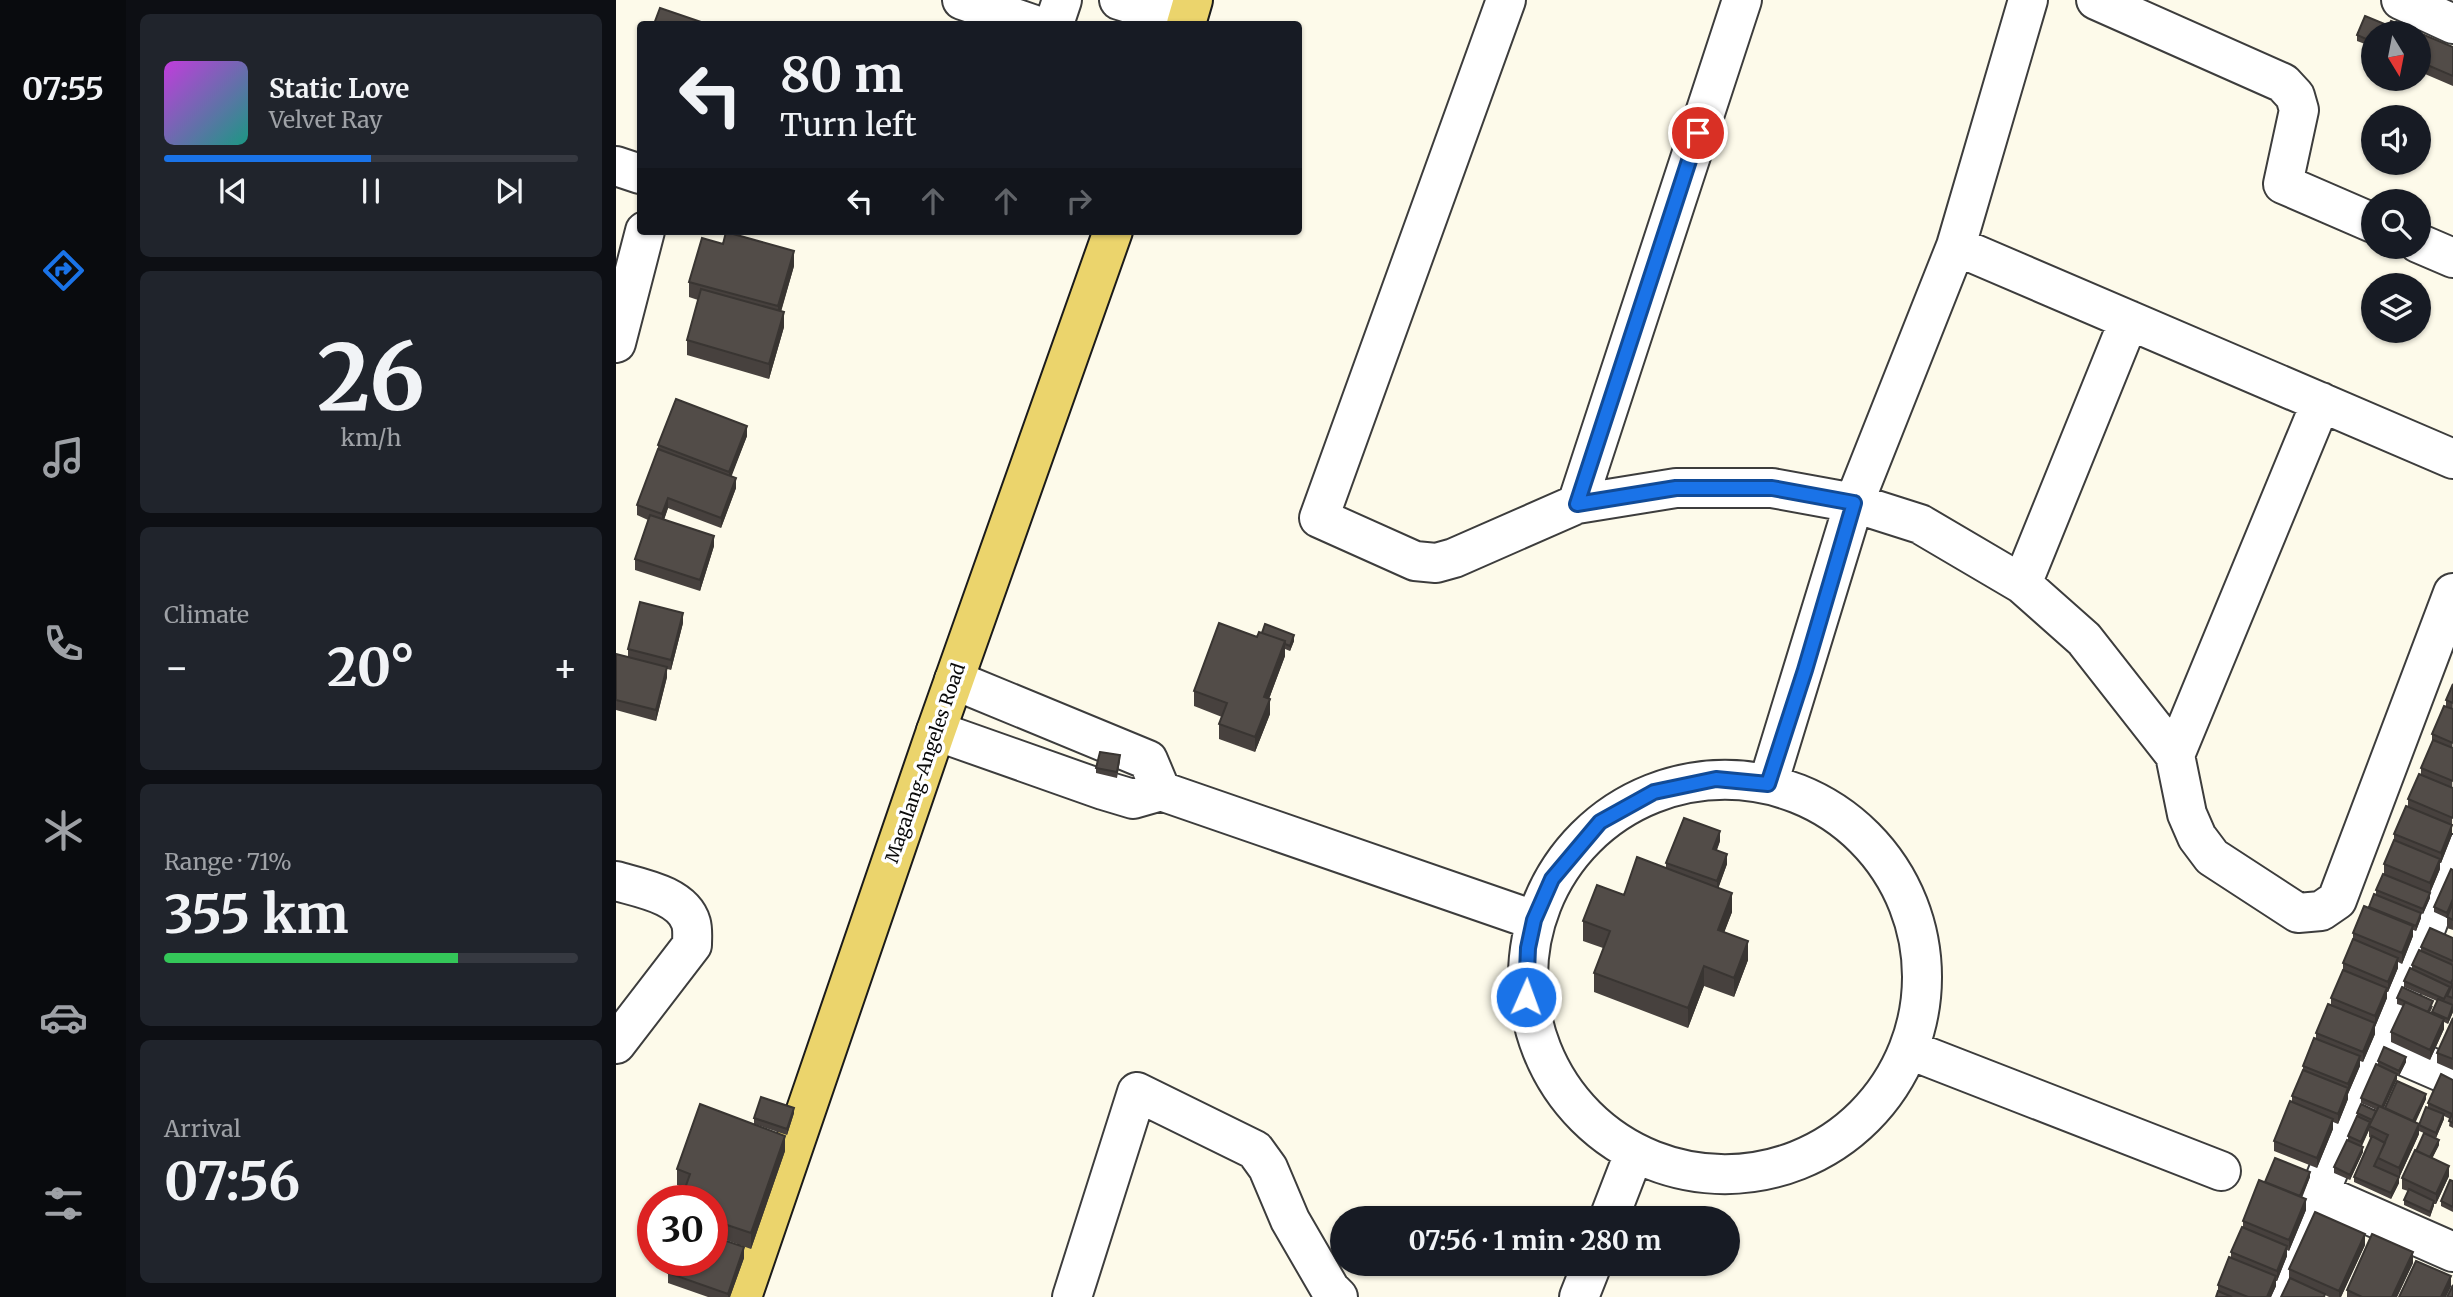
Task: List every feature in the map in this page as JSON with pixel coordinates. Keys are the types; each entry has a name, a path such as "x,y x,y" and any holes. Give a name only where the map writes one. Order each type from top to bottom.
{"main road":[{"name":"Magalang-Angeles Road","path":"742,1297 936,731 1112,235"}],"street":[{"path":"1055,21 1062,0"},
{"path":"1119,0 1189,15"},
{"path":"1506,0 1320,519 1415,561 1436,563 1454,558 1577,504 1676,488 1772,488 1854,503 1920,524 2022,584 2084,639 2175,755 2187,814 2197,837 2212,857 2298,913 2321,911 2337,900 2453,593"},
{"path":"1577,504 1742,0"},
{"path":"1768,784 1854,503 1956,246 2028,0"},
{"path":"2096,0 2283,83 2295,96 2299,110 2283,184 2361,218"},
{"path":"2401,0 2453,24"},
{"path":"977,3 1024,21"},
{"path":"616,343 644,235"},
{"path":"1956,246 2453,458"},
{"path":"2431,249 2453,258"},
{"path":"2022,584 2129,320"},
{"path":"2175,755 2321,402"},
{"path":"954,680 1148,760 1161,791"},
{"path":"936,731 1133,799 1161,791 1534,920"},
{"path":"1716,779 1768,784 1825,805 1880,853 1912,908 1923,957 1923,999 1910,1050 1877,1104 1838,1139 1780,1167 1717,1175 1633,1156 1590,1124 1563,1093 1540,1051 1526,997 1528,948 1534,920 1552,879 1600,822 1654,792 1716,779"},
{"path":"2278,1297 2379,1045 2440,931 2453,854"},
{"path":"616,881 656,893 675,903 687,914 692,926 692,945 616,1044"},
{"path":"2379,1045 2453,1077"},
{"path":"1910,1050 2221,1171"},
{"path":"1072,1297 1137,1093 1255,1150 1268,1168 1290,1220 1329,1294"},
{"path":"1614,1206 1633,1156"},
{"path":"2319,1193 2453,1252"},
{"path":"1579,1297 1587,1276"}],"building":[{"path":"660,8 698,21 655,21"},
{"path":"2365,16 2377,21 2363,21"},
{"path":"2431,38 2453,47 2453,76 2431,67"},
{"path":"725,235 737,235 794,251 778,306 689,282 702,238 723,244"},
{"path":"701,289 784,312 769,364 687,340"},
{"path":"676,399 747,426 729,472 658,445"},
{"path":"658,449 736,478 721,518 668,498 662,514 637,505"},
{"path":"650,515 714,536 700,580 635,559"},
{"path":"640,602 683,613 671,660 628,649"},
{"path":"1219,623 1257,637 1259,632 1285,641 1264,697 1270,699 1255,737 1219,724 1227,703 1194,691"},
{"path":"1265,624 1294,635 1290,646 1285,644 1285,641 1262,633"},
{"path":"616,654 667,667 656,710 616,700"},
{"path":"2453,684 2453,703 2446,700"},
{"path":"2444,706 2453,709 2453,743 2432,734"},
{"path":"2433,740 2453,748 2453,781 2421,768"},
{"path":"1100,752 1120,755 1117,772 1096,768"},
{"path":"2419,774 2453,788 2453,818 2408,799"},
{"path":"2406,806 2452,825 2441,853 2394,834"},
{"path":"1684,818 1720,831 1713,849 1727,854 1717,881 1666,863"},
{"path":"2394,840 2440,859 2430,883 2384,864"},
{"path":"1637,857 1732,893 1718,930 1748,941 1734,978 1704,966 1688,1008 1594,973 1610,931 1583,921 1597,885 1624,895"},
{"path":"2451,869 2453,899 2447,913 2434,907"},
{"path":"2383,874 2430,893 2423,909 2376,890"},
{"path":"2374,894 2421,913 2416,926 2369,907"},
{"path":"2453,903 2453,920 2447,917"},
{"path":"2364,906 2413,926 2402,953 2353,933"},
{"path":"2430,928 2453,938 2453,961 2421,947"},
{"path":"2353,939 2398,958 2388,982 2343,963"},
{"path":"2419,950 2453,965 2451,983 2412,965"},
{"path":"2410,968 2450,987 2444,999 2404,981"},
{"path":"2343,970 2387,988 2375,1016 2331,998"},
{"path":"2453,983 2453,998 2447,996"},
{"path":"2402,987 2433,1001 2428,1012 2397,998"},
{"path":"2438,999 2453,1005 2448,1019 2432,1012"},
{"path":"2405,1002 2444,1019 2430,1050 2391,1032"},
{"path":"2328,1004 2375,1023 2363,1052 2316,1033"},
{"path":"2453,1018 2453,1059 2437,1053"},
{"path":"2314,1038 2360,1056 2348,1084 2303,1066"},
{"path":"2384,1047 2406,1057 2399,1071 2378,1061"},
{"path":"2376,1064 2397,1074 2382,1107 2361,1098"},
{"path":"2303,1070 2348,1088 2338,1114 2292,1096"},
{"path":"2441,1074 2453,1080 2453,1123 2449,1121 2452,1114 2428,1103"},
{"path":"2397,1081 2426,1094 2413,1121 2385,1108"},
{"path":"761,1097 794,1108 787,1129 754,1118"},
{"path":"2290,1101 2333,1119 2317,1158 2274,1141"},
{"path":"700,1104 785,1136 751,1233 728,1225 728,1185 686,1185 690,1174 677,1169"},
{"path":"2361,1104 2376,1111 2372,1120 2357,1113"},
{"path":"2379,1106 2419,1124 2399,1168 2378,1158 2388,1135 2369,1126"},
{"path":"2426,1107 2444,1114 2436,1133 2419,1125"},
{"path":"2357,1116 2370,1122 2361,1142 2348,1136"},
{"path":"2424,1133 2439,1140 2430,1157 2416,1151"},
{"path":"2372,1136 2385,1143 2374,1166 2399,1177 2391,1193 2354,1177"},
{"path":"2347,1140 2363,1147 2350,1175 2334,1167"},
{"path":"2415,1150 2449,1166 2436,1194 2402,1178"},
{"path":"2275,1158 2310,1172 2300,1196 2265,1182"},
{"path":"2259,1180 2306,1199 2289,1240 2243,1221"},
{"path":"2450,1180 2453,1181 2453,1207 2441,1201"},
{"path":"2409,1189 2434,1201 2430,1212 2404,1200"},
{"path":"2315,1212 2365,1234 2339,1291 2289,1269"},
{"path":"2242,1227 2287,1246 2277,1271 2231,1252"},
{"path":"2372,1234 2413,1252 2392,1297 2362,1297 2347,1290"},
{"path":"728,1242 744,1247 728,1294 677,1276 728,1276"},
{"path":"2229,1257 2276,1276 2267,1297 2248,1297 2218,1285"},
{"path":"2416,1261 2451,1276 2441,1297 2399,1297"},
{"path":"2290,1278 2325,1294 2324,1297 2281,1297"},
{"path":"2453,1285 2453,1297 2447,1297"},
{"path":"2218,1291 2232,1297 2216,1297"}],"route":[{"path":"1526,997 1528,948 1534,920 1552,879 1600,822 1654,792 1716,779 1768,784 1854,503 1772,488 1676,488 1577,504 1698,133"}]}
